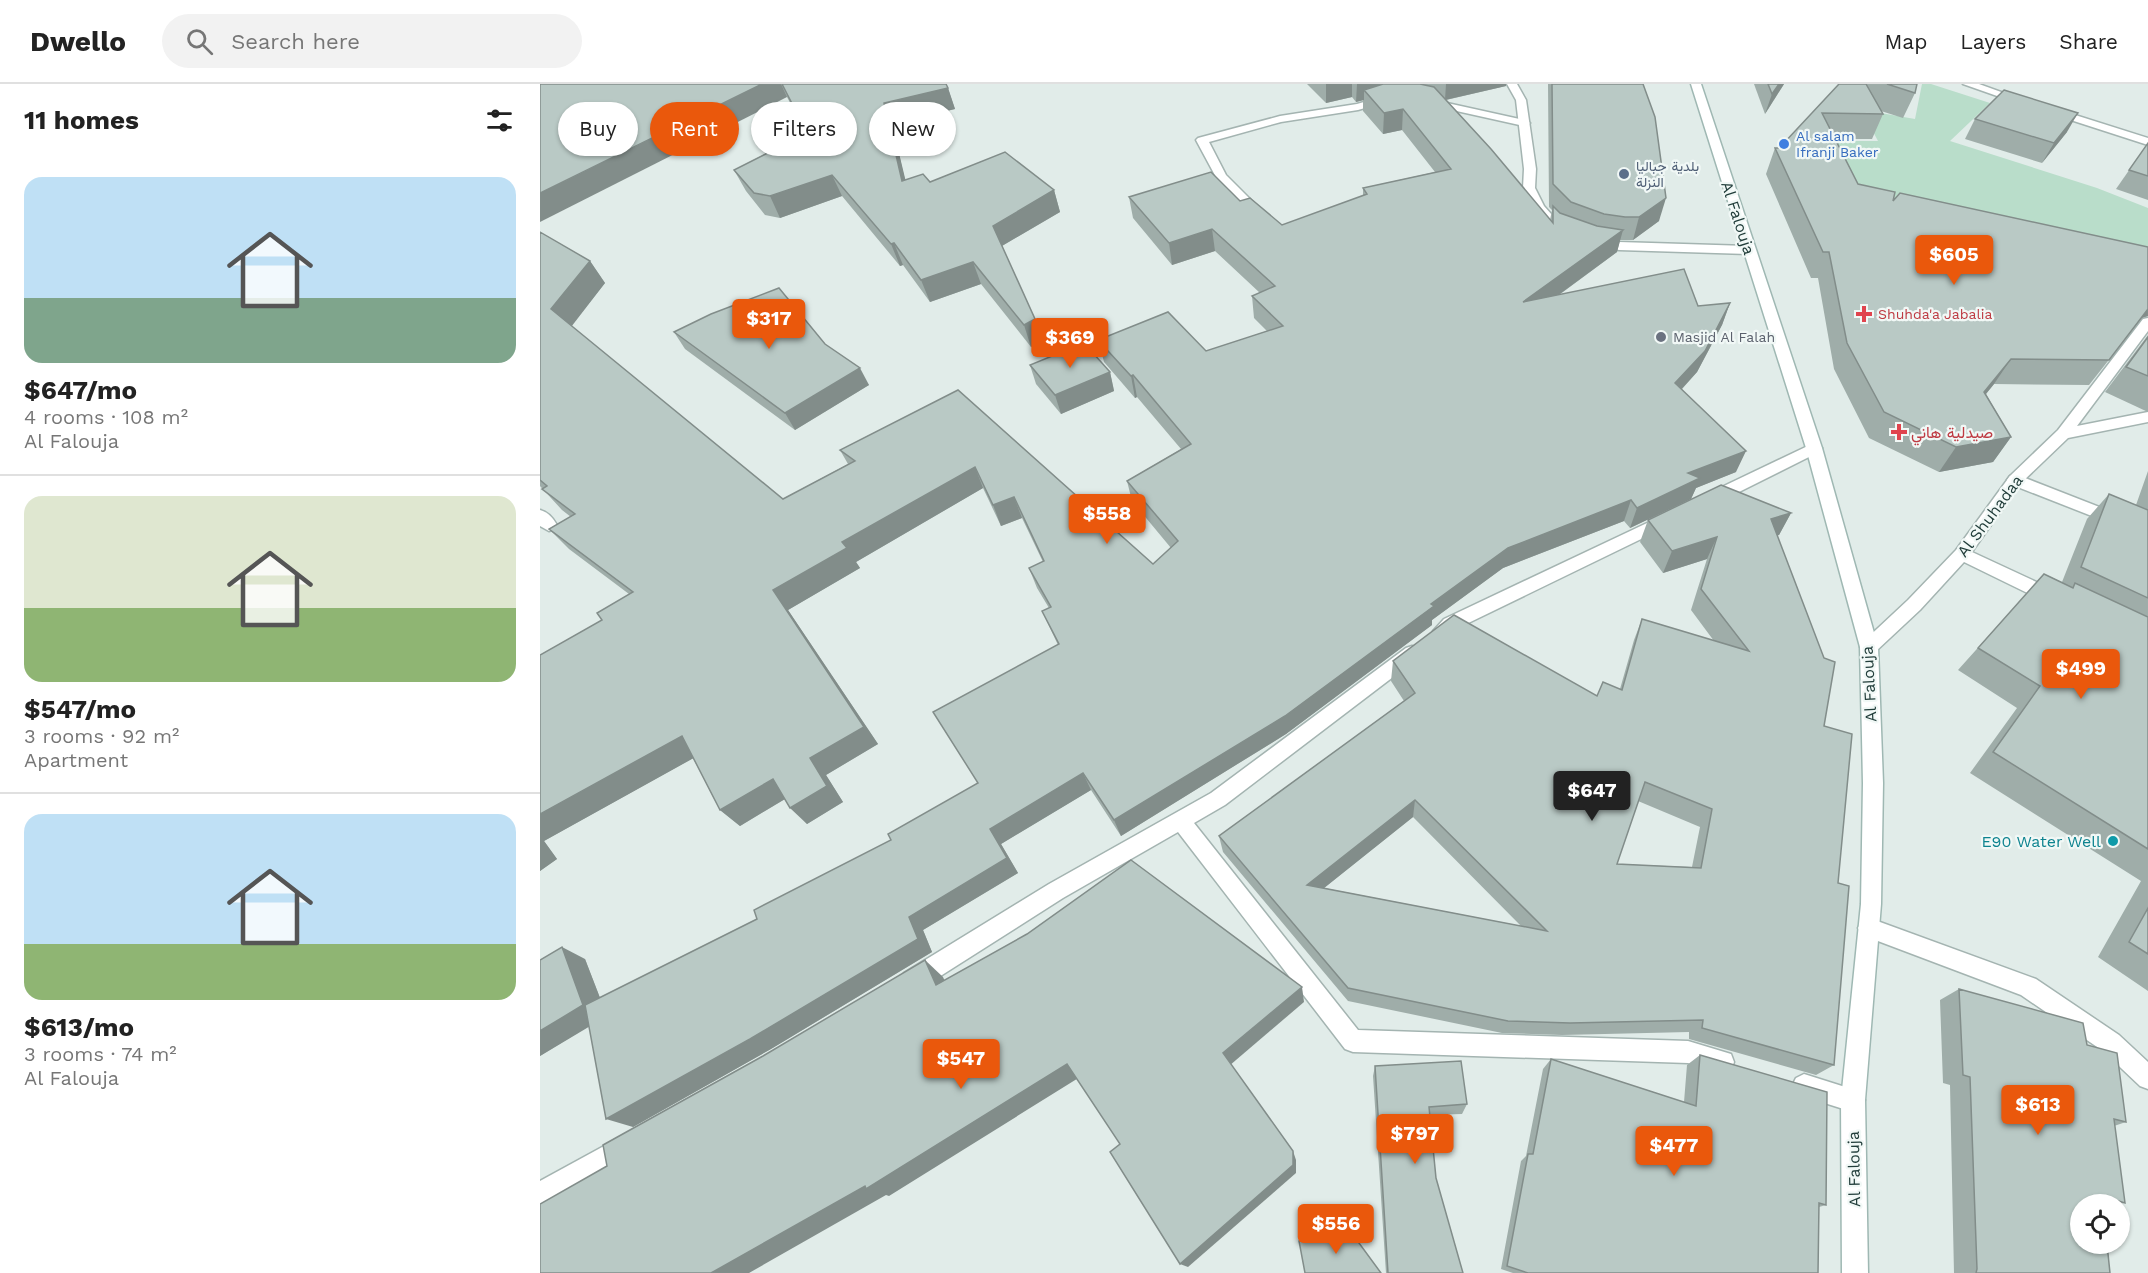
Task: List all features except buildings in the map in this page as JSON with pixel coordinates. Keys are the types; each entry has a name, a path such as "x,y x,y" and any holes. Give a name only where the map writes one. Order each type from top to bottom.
{"street":[{"path":"1512,84 1521,100 1530,169 1529,188 1550,221 1561,230 1569,232"},
{"name":"Al Falouja","path":"1696,84 1814,448 1869,647 1873,783 1869,928 1853,1100 1855,1273"},
{"path":"1968,84 2148,142"},
{"path":"1268,224 1221,177 1202,140 1280,118 1358,107 1397,95"},
{"path":"1419,100 1524,123"},
{"path":"1586,238 1619,246 1748,250"},
{"name":"Al Shuhadaa","path":"1869,647 1962,554 2015,480 2062,434 2148,322"},
{"path":"2062,434 2148,417"},
{"path":"892,992 1056,891 1218,799 1450,624 1814,448"},
{"path":"2015,480 2148,532"},
{"path":"1962,554 2065,604"},
{"path":"1180,820 1353,1041 1688,1052 1743,1068"},
{"path":"1869,928 2028,987 2111,1042 2148,1078"},
{"path":"1787,1081 1853,1100"},
{"path":"540,1195 644,1136"}],"green space":[{"path":"1922,84 1931,84 1990,103 1950,141 2097,188 2148,208 2148,254 1854,196 1803,130 1846,141 1878,141 1869,124 1875,112 1915,119"}],"place":[{"name":"Al salam Ifranji Baker","path":"1784,144"},
{"name":"بلدية جباليا النزلة","path":"1624,174"},
{"name":"Shuhda'a Jabalia","path":"1864,314"},
{"name":"Masjid Al Falah","path":"1661,337"},
{"name":"صيدلية هاني","path":"1899,432"},
{"name":"E90 Water Well","path":"2113,841"}]}
